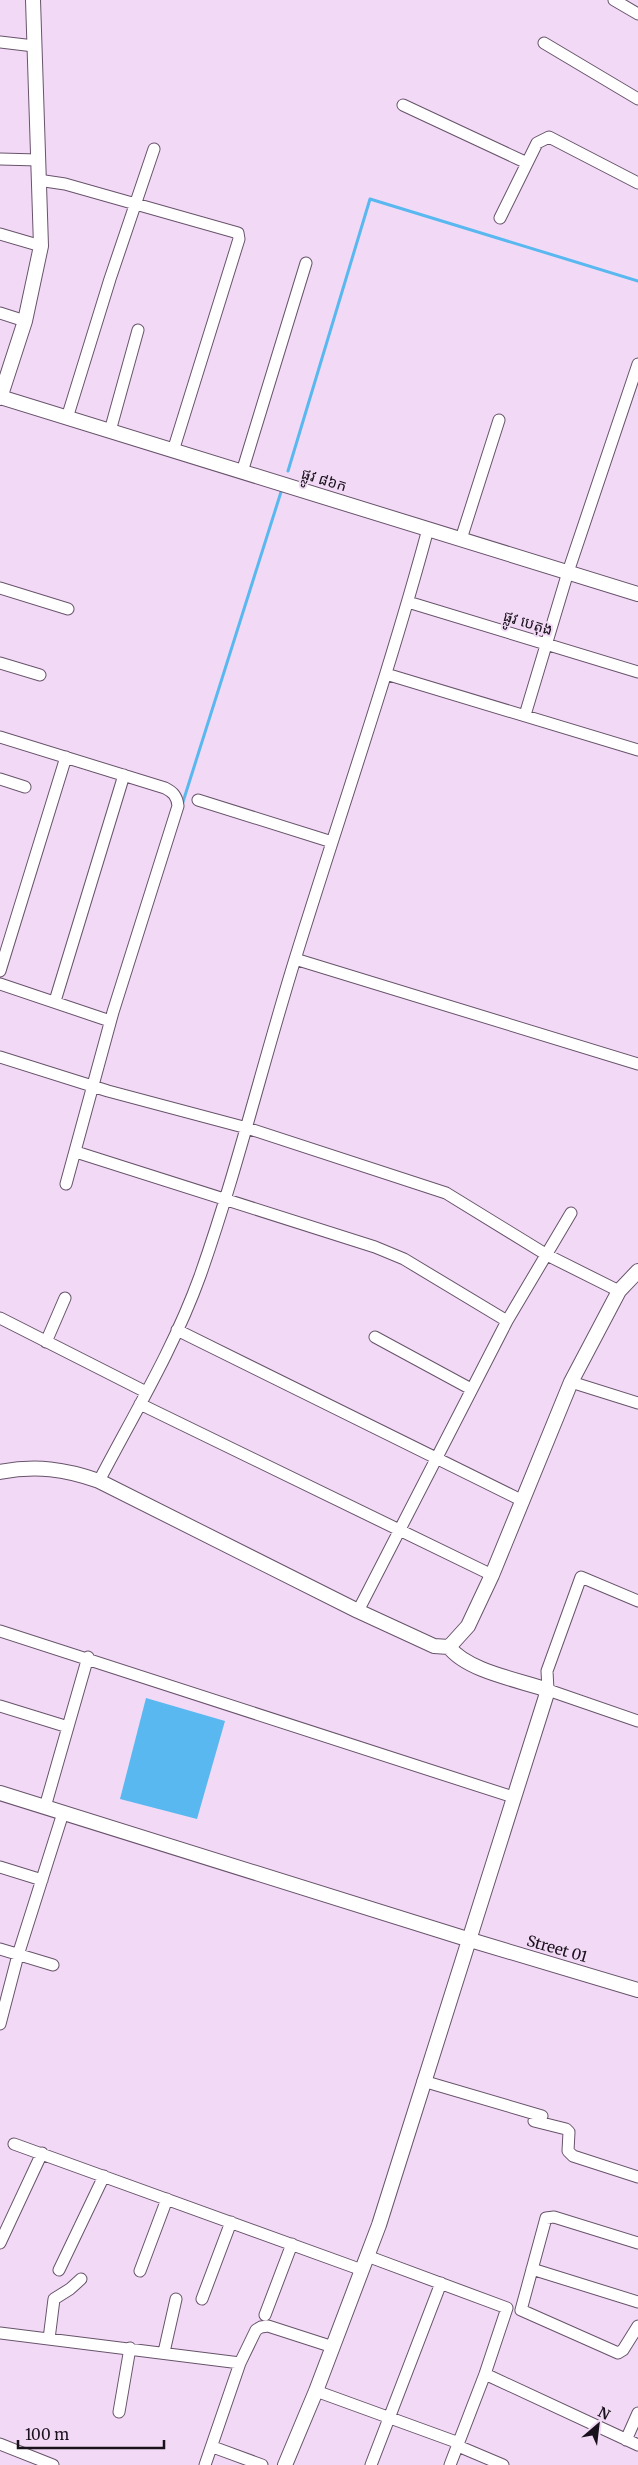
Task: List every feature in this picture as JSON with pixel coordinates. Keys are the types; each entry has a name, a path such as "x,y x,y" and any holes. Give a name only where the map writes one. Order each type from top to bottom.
{"street":[{"path":"0,398 25,321 41,246 33,0"},
{"path":"614,0 638,14"},
{"path":"0,42 34,46"},
{"path":"544,43 638,99"},
{"path":"403,105 527,163"},
{"path":"500,218 537,143 541,139 549,137 638,183"},
{"path":"66,418 154,149"},
{"path":"0,159 38,160"},
{"path":"38,180 65,184 238,233 240,239 173,451"},
{"path":"0,234 41,246"},
{"path":"242,472 306,263"},
{"path":"0,313 25,321"},
{"path":"110,431 138,330"},
{"path":"525,715 568,572 638,364"},
{"name":"ផ្លូវ ៨៦ក","path":"0,398 638,594"},
{"path":"461,540 499,420"},
{"path":"99,1481 177,1330 199,1278 247,1128 295,959 386,674 428,529"},
{"path":"0,588 68,610"},
{"name":"ផ្លូវ បេតុង","path":"408,602 638,672"},
{"path":"0,663 40,675"},
{"path":"386,674 638,750"},
{"path":"0,737 165,788 176,796 178,806 110,1021 66,1184"},
{"path":"0,971 66,757"},
{"path":"55,1001 124,775"},
{"path":"0,779 25,787"},
{"path":"198,800 332,842"},
{"path":"295,959 638,1064"},
{"path":"0,984 110,1021"},
{"path":"0,1057 93,1086 247,1128 446,1193 547,1255 619,1291"},
{"path":"76,1152 375,1247 404,1259 507,1321"},
{"path":"358,1611 507,1321 571,1213"},
{"path":"449,1647 468,1626 492,1575 521,1500 571,1382 619,1291 638,1271"},
{"path":"46,1342 65,1298"},
{"path":"0,1318 146,1392"},
{"path":"177,1330 521,1500"},
{"path":"375,1337 471,1389"},
{"path":"571,1382 638,1403"},
{"path":"140,1404 492,1575"},
{"path":"0,1472 34,1467 54,1468 72,1471 99,1481 358,1611 434,1646 449,1647 456,1656 481,1668 638,1721"},
{"path":"285,2465 316,2391 362,2270 403,2150 467,1939 548,1690 546,1671 581,1577 638,1601"},
{"path":"0,1631 88,1657 513,1797"},
{"path":"45,1807 88,1657"},
{"path":"0,1706 68,1727"},
{"name":"Street 01","path":"0,1793 467,1939 638,1990"},
{"path":"0,2023 18,1954 63,1813"},
{"path":"0,1867 42,1880"},
{"path":"0,1949 53,1965"},
{"path":"423,2081 566,2129 568,2132 568,2151 573,2156 638,2177"},
{"path":"14,2144 362,2270"},
{"path":"0,2243 42,2153"},
{"path":"59,2270 104,2176"},
{"path":"140,2271 167,2199"},
{"path":"638,2243 554,2217 546,2218 521,2310 618,2353 623,2350 638,2326"},
{"path":"202,2299 231,2222"},
{"path":"265,2315 292,2244"},
{"path":"367,2256 507,2308 485,2374 450,2465"},
{"path":"532,2270 638,2302"},
{"path":"49,2339 54,2298 70,2289 80,2279"},
{"path":"371,2465 441,2283"},
{"path":"164,2352 176,2299"},
{"path":"205,2465 240,2363 253,2334 261,2326 268,2326 333,2347"},
{"path":"0,2333 240,2363"},
{"path":"119,2412 130,2348"},
{"path":"485,2374 638,2445"},
{"path":"316,2391 458,2444 503,2465"},
{"path":"626,2440 638,2413"},
{"path":"0,2444 48,2464"},
{"path":"212,2447 262,2465"}],"water":[{"path":"146,1698 225,1721 197,1819 120,1799"}],"waterway":[{"path":"288,471 370,199 638,281"},
{"path":"182,805 281,492"}]}
